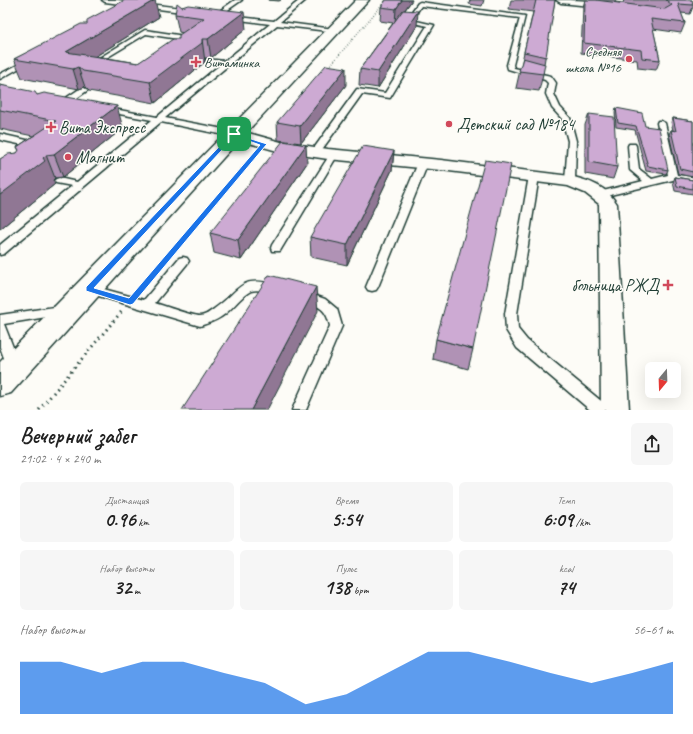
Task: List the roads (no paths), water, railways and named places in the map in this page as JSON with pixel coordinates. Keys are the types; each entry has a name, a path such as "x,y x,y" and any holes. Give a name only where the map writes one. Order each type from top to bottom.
{"main road":[{"path":"7,375 234,134 363,0"}],"street":[{"path":"561,0 618,6"},
{"path":"234,134 264,144 324,155 423,163 570,181 587,186 602,194 608,204 616,410"}],"lane":[{"path":"105,0 199,13"},
{"path":"239,0 214,15 334,31"},
{"path":"0,251 303,0"},
{"path":"276,248 324,155 360,91 387,96 431,25 408,21 422,2 523,17 510,69 548,78 552,83 550,94 556,108 566,118 572,141 570,181"},
{"path":"120,11 134,4"},
{"path":"165,35 172,31"},
{"path":"98,67 90,66 145,32 191,39 180,46"},
{"path":"116,44 124,45"},
{"path":"0,77 33,59"},
{"path":"208,60 227,63"},
{"path":"54,110 84,90"},
{"path":"51,99 82,104"},
{"path":"97,108 234,134"},
{"path":"661,122 673,177"},
{"path":"11,140 19,133"},
{"path":"0,138 41,146 28,156"},
{"path":"632,146 635,170 649,182"},
{"path":"372,287 423,163"},
{"path":"534,176 511,314 512,330 522,344 601,410"},
{"path":"602,194 673,177 693,180"},
{"path":"59,181 79,185"},
{"path":"146,306 183,261"},
{"path":"89,289 200,321 212,317 221,311 246,288 262,285 321,302 333,312 336,326 298,410"},
{"path":"0,320 69,310"},
{"path":"0,328 7,375"}],"place":[{"name":"Средняя школа №16","path":"629,59"},
{"name":"Витаминка","path":"196,62"},
{"name":"Детский сад №184","path":"449,124"},
{"name":"Вита Экспресс","path":"51,127"},
{"name":"Магнит","path":"68,157"},
{"name":"больница РЖД","path":"668,285"}]}
